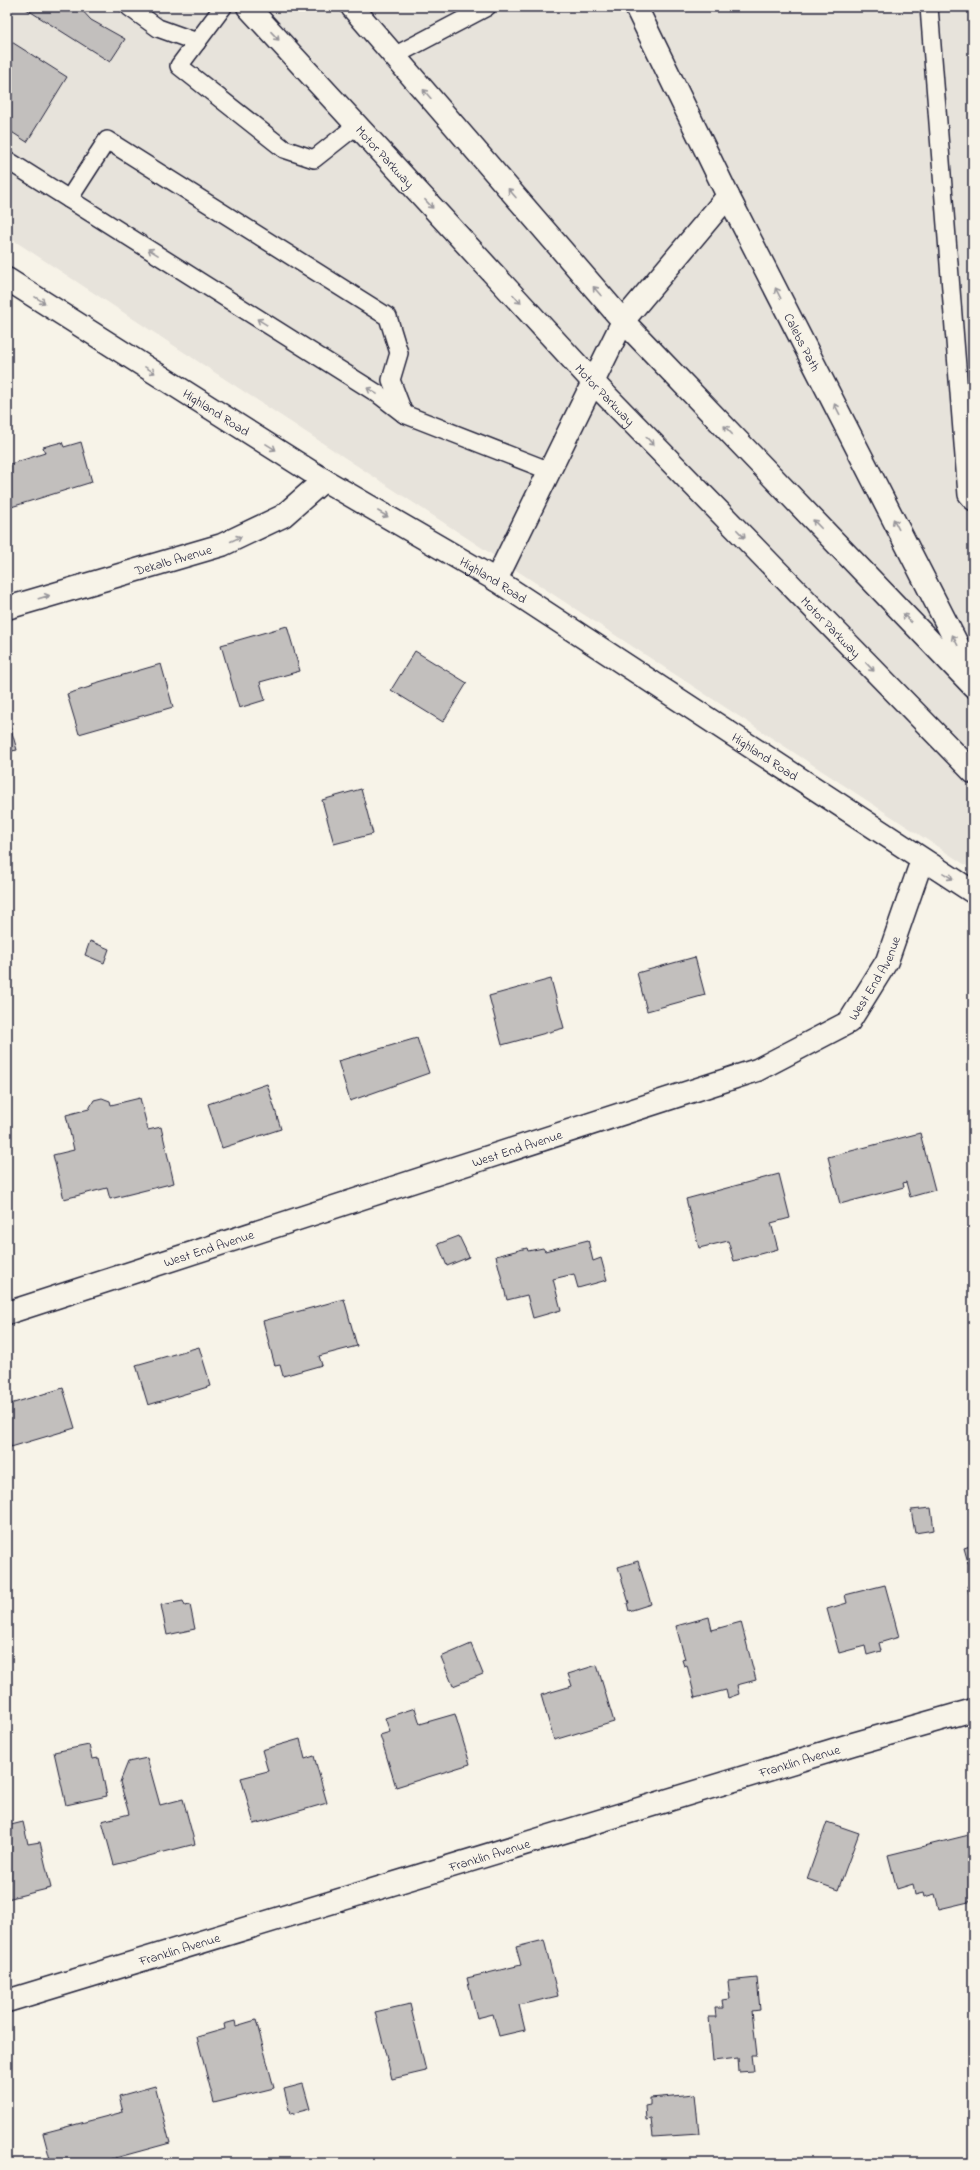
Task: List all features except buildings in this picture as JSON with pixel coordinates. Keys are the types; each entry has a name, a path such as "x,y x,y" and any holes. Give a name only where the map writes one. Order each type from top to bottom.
{"street":[{"name":"Motor Parkway","path":"248,7 594,383 973,772"},
{"path":"352,7 623,320 973,686"},
{"name":"Calebs Path","path":"636,7 728,196 973,675"},
{"path":"496,580 594,383 623,320 728,196"},
{"name":"Highland Road","path":"7,279 324,480 496,580 973,892"},
{"name":"Dekalb Avenue","path":"7,608 222,545 283,516 324,480"},
{"path":"954,753 973,787"},
{"name":"West End Avenue","path":"7,1313 757,1070 849,1022 887,961 922,860"},
{"name":"Franklin Avenue","path":"7,2001 845,1746 973,1710"}],"lane":[{"path":"129,7 158,28 197,42"},
{"path":"223,7 179,66 284,149 314,159 357,125"},
{"path":"394,56 487,7"},
{"path":"929,7 967,487 968,495 973,502"},
{"path":"69,199 107,140 388,317 399,353 391,380 404,414"},
{"path":"7,160 378,394 404,414 550,471"}],"shaded area":[{"path":"7,7 973,7 973,870 7,236"}]}
